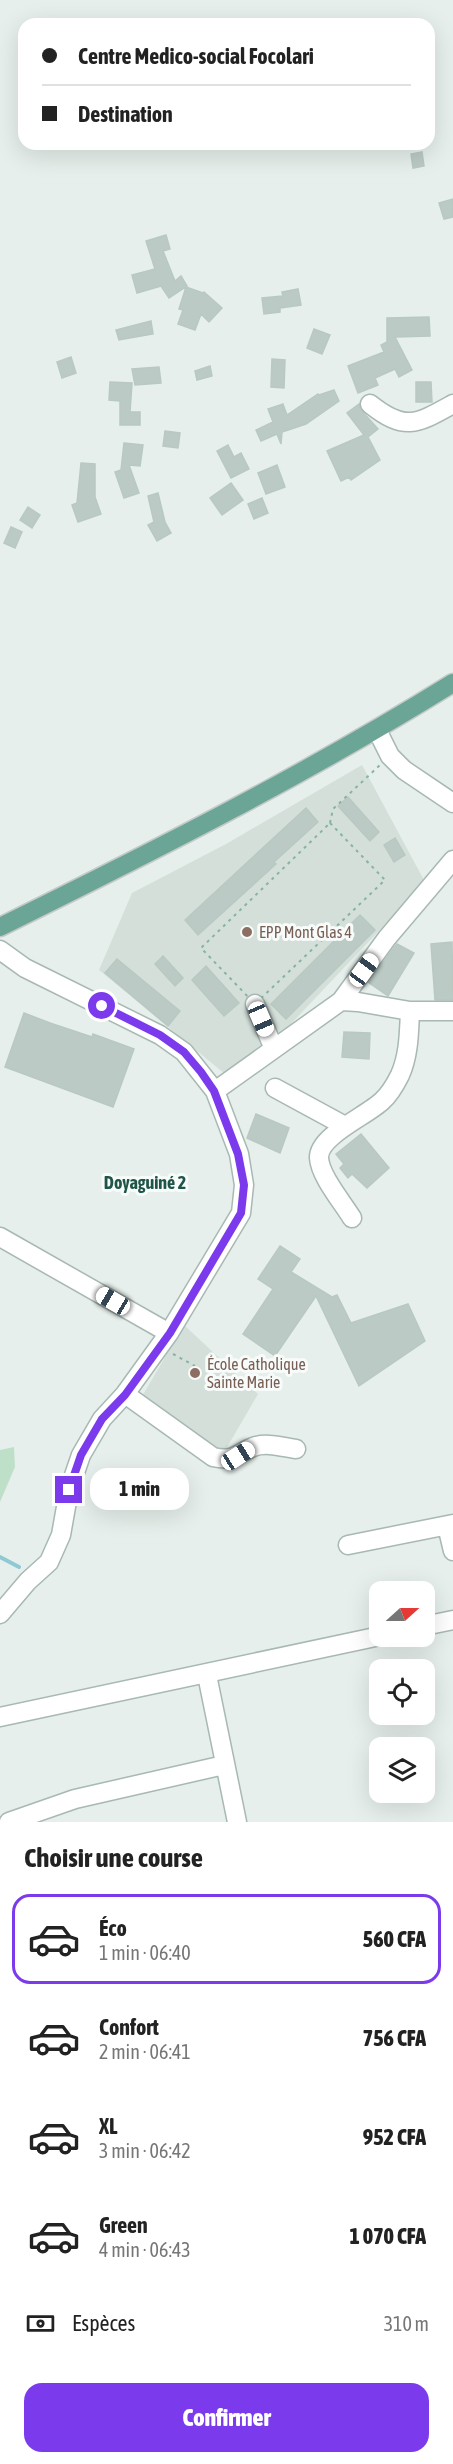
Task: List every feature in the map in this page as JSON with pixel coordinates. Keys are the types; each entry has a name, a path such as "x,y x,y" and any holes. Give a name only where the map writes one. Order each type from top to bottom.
{"main road":[{"path":"0,927 227,812 377,730 453,683"}],"street":[{"path":"370,404 383,415 403,423 422,421 453,405"},
{"path":"377,730 390,756 404,770 453,803"},
{"path":"214,1091 341,1001 387,938 453,860"},
{"path":"0,950 25,968 160,1035 184,1052 214,1091 238,1154 244,1185 241,1213 165,1340 125,1395 102,1419 81,1455 69,1490 61,1535 49,1562 28,1581 0,1614"},
{"path":"341,1001 410,1011 453,1011"},
{"path":"255,1004 274,1049"},
{"path":"352,1218 324,1175 319,1158 323,1146 345,1126 383,1101 400,1075 408,1047 410,1011"},
{"path":"275,1088 345,1126"},
{"path":"0,1238 165,1340"},
{"path":"125,1395 213,1457 225,1460 238,1456 253,1447 266,1444 296,1449"},
{"path":"348,1545 450,1525 453,1551"},
{"path":"435,1624 453,1620"},
{"path":"0,1717 207,1675 369,1638"},
{"path":"207,1675 237,1822"},
{"path":"9,1822 75,1799 224,1765"}],"path":[{"path":"330,823 384,879 255,1004 201,948 330,823 333,809 390,756"},
{"path":"165,1340 195,1366"}],"shaded area":[{"name":"EPP Mont Glas 4","path":"362,765 425,882 288,1027 225,1074 99,970 132,893 226,844"},
{"name":"École Catholique Sainte Marie","path":"184,1325 258,1394 222,1456 141,1398"}],"green space":[{"path":"14,1447 15,1467 0,1502 0,1450"}],"building":[{"path":"422,152 424,166 413,168 411,154"},
{"path":"453,199 453,217 444,219 439,203"},
{"path":"166,235 170,249 163,251 175,281 181,276 187,286 169,298 161,286 137,293 132,275 155,269 146,241"},
{"path":"186,287 204,292 222,308 209,322 201,314 195,330 178,324 183,310 179,309"},
{"path":"298,289 301,305 280,308 280,312 264,314 262,298 283,296 282,292"},
{"path":"429,317 430,336 395,337 412,370 399,377 395,369 375,378 378,385 358,393 348,366 384,352 381,345 387,342 387,318"},
{"path":"151,321 153,334 119,340 116,330"},
{"path":"314,329 330,335 322,354 307,348"},
{"path":"71,357 76,373 62,378 57,362"},
{"path":"272,359 285,360 284,388 271,387"},
{"path":"210,366 212,376 197,380 195,371"},
{"path":"159,367 161,383 135,385 132,369"},
{"path":"110,382 132,383 130,412 140,412 140,425 120,425 120,401 109,400"},
{"path":"416,382 431,382 432,402 416,402"},
{"path":"334,390 339,401 306,424 282,432 281,444 277,434 261,441 256,430 273,422 268,409 283,404 283,412 284,407 287,415 318,394"},
{"path":"359,404 360,409 378,429 368,437 380,460 351,480 349,477 341,481 327,451 364,435 347,413"},
{"path":"165,431 180,433 178,448 163,446"},
{"path":"124,443 143,445 140,466 129,465 139,493 124,498 115,472 121,470"},
{"path":"228,445 234,457 241,453 249,469 231,478 217,451"},
{"path":"81,463 95,464 95,497 101,514 78,522 72,505 77,503"},
{"path":"277,465 285,487 266,494 258,473"},
{"path":"231,483 243,500 222,515 210,498"},
{"path":"158,493 165,522 171,533 157,541 148,525 154,522 148,496"},
{"path":"262,498 268,513 254,519 248,504"},
{"path":"28,507 40,515 32,528 20,520"},
{"path":"11,527 22,532 15,548 4,543"},
{"path":"348,797 379,832 370,841 338,806"},
{"path":"306,808 318,822 198,935 185,920"},
{"path":"395,838 405,855 394,862 384,845"},
{"path":"360,915 375,930 286,1019 271,1004"},
{"path":"452,942 453,1000 435,1000 431,944"},
{"path":"397,944 414,953 388,996 368,982"},
{"path":"163,956 183,978 175,986 155,964"},
{"path":"117,959 180,1011 168,1026 105,973"},
{"path":"206,966 239,1003 224,1016 192,980"},
{"path":"24,1013 134,1049 113,1107 5,1067"},
{"path":"344,1032 370,1033 369,1059 342,1057"},
{"path":"256,1114 289,1128 280,1153 247,1138"},
{"path":"361,1134 389,1168 367,1188 352,1174 348,1178 340,1168 344,1164 336,1154"},
{"path":"280,1246 300,1259 291,1272 332,1297 337,1295 351,1323 408,1304 425,1341 359,1386 316,1296 275,1356 243,1334 273,1289 258,1279"}],"waterway":[{"path":"0,1557 19,1567"}],"place":[{"name":"EPP Mont Glas 4","path":"247,932"},
{"name":"École Catholique Sainte Marie","path":"195,1373"}],"district":[{"name":"Doyaguiné 2","path":"145,1182"}],"route":[{"path":"69,1490 81,1455 102,1419 125,1395 170,1333 241,1213 244,1185 238,1154 214,1091 201,1072 184,1052 160,1035 102,1006"}]}
